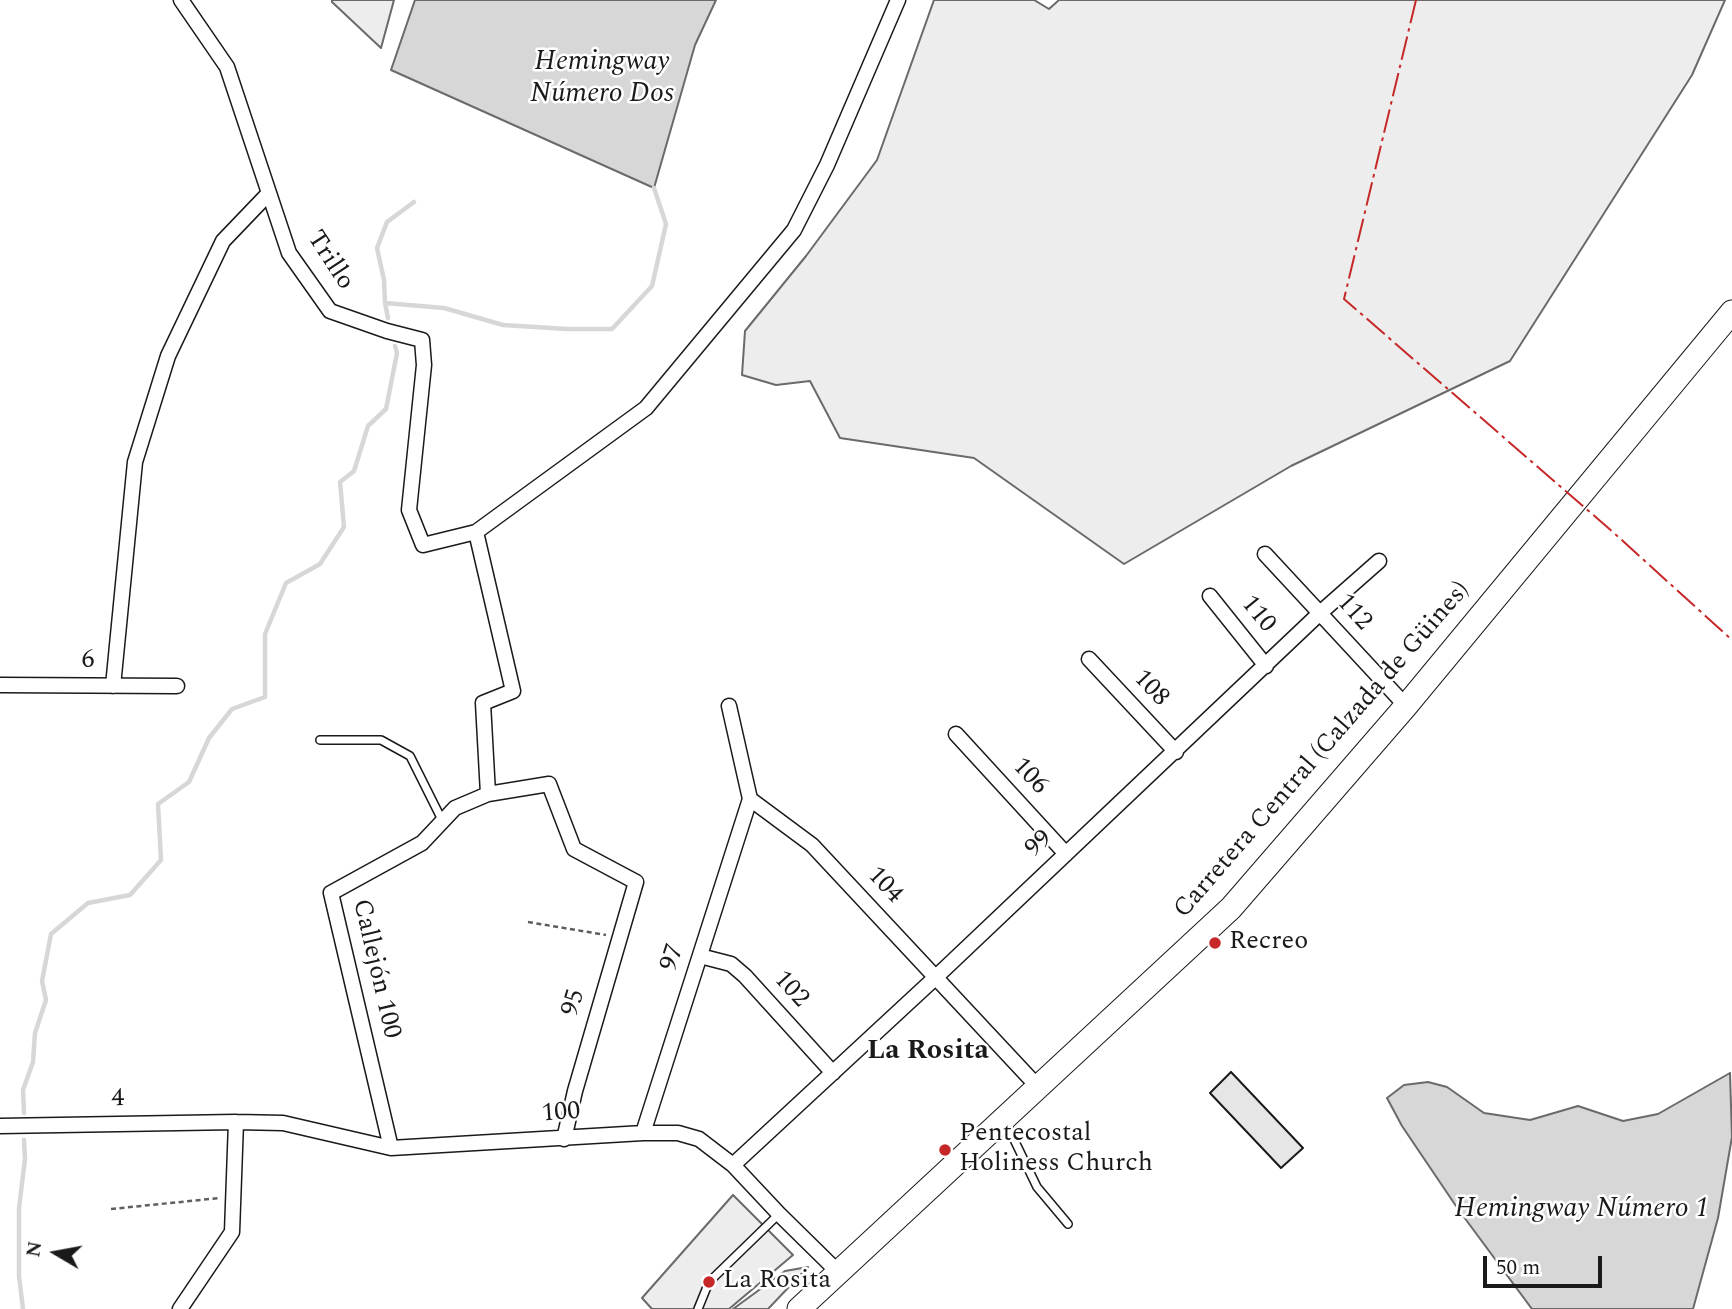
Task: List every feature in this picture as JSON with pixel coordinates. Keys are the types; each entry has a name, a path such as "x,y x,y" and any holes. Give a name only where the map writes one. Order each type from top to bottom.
{"main road":[{"name":"Carretera Central (Calzada de Güines)","path":"799,1309 1231,908 1406,706 1732,312"}],"street":[{"name":"Trillo","path":"181,0 228,66 289,253 330,311 422,340 425,365 409,510 423,545 476,533"},
{"path":"488,794 483,703 513,691 476,533 646,408 794,230 827,165 898,0"},
{"path":"113,686 135,462 168,356 223,241 269,193"},
{"name":"112","path":"1265,554 1406,706"},
{"name":"99","path":"733,1165 1176,752 1320,613 1379,561"},
{"name":"110","path":"1210,596 1266,666"},
{"name":"108","path":"1089,659 1176,752"},
{"name":"6","path":"0,685 177,686"},
{"path":"729,706 750,799"},
{"name":"106","path":"956,734 1066,854"},
{"name":"Callejón 100","path":"391,1148 331,893 422,843 455,808 488,794 549,784 574,849 636,882"},
{"name":"104","path":"750,799 812,845 1038,1087"},
{"name":"97","path":"643,1133 750,799"},
{"name":"95","path":"564,1139 575,1091 636,882"},
{"name":"102","path":"700,956 731,964 745,976 833,1073"},
{"path":"180,1309 232,1232 236,1122"},
{"name":"100","path":"236,1122 283,1123 391,1148 678,1133 699,1139 733,1165 837,1271"},
{"name":"4","path":"0,1126 236,1122"}],"lane":[{"path":"320,740 381,740 410,756 442,820"},
{"path":"1004,1119 1037,1187 1068,1224"},
{"path":"698,1309 709,1282 779,1214"}],"path":[{"path":"528,922 620,937"},
{"path":"111,1209 233,1196"}],"shaded area":[{"path":"394,0 381,48 332,2"},
{"path":"934,0 1034,0 1049,9 1059,0 1725,0 1692,75 1510,361 1291,466 1124,564 974,458 840,438 810,381 776,385 742,375 745,331 806,256 877,160"},
{"path":"733,1195 793,1255 729,1309 652,1309 642,1298"},
{"path":"808,1267 768,1309 733,1309 785,1271"}],"water":[{"name":"Hemingway Número Dos","path":"415,0 716,0 695,45 654,188 391,70"},
{"name":"Hemingway Número 1","path":"1730,1073 1732,1137 1718,1218 1693,1309 1532,1309 1458,1209 1402,1126 1387,1098 1404,1085 1428,1082 1447,1087 1484,1113 1530,1120 1578,1106 1623,1121 1658,1114"}],"building":[{"path":"1231,1072 1303,1148 1281,1168 1210,1093"}],"waterway":[{"path":"385,303 444,308 503,325 612,329 652,286 666,224 654,188"},
{"path":"388,318 377,248 387,222 414,202"},
{"path":"24,1113 23,1090 33,1062 35,1033 46,1000 42,981 51,934 88,903 130,895 161,860 158,804 189,782 209,738 232,709 265,697 265,634 286,583 320,564 344,527 340,482 354,471 368,426 386,409 397,353 395,346"},
{"path":"23,1309 19,1276 19,1208 25,1159 24,1140"}],"power":[{"path":"1416,0 1344,299 1614,533 1732,640"}],"place":[{"name":"Recreo","path":"1215,943"},
{"name":"Pentecostal Holiness Church","path":"945,1150"},
{"name":"La Rosita","path":"709,1282"}],"district":[{"name":"La Rosita","path":"928,1053"}]}
